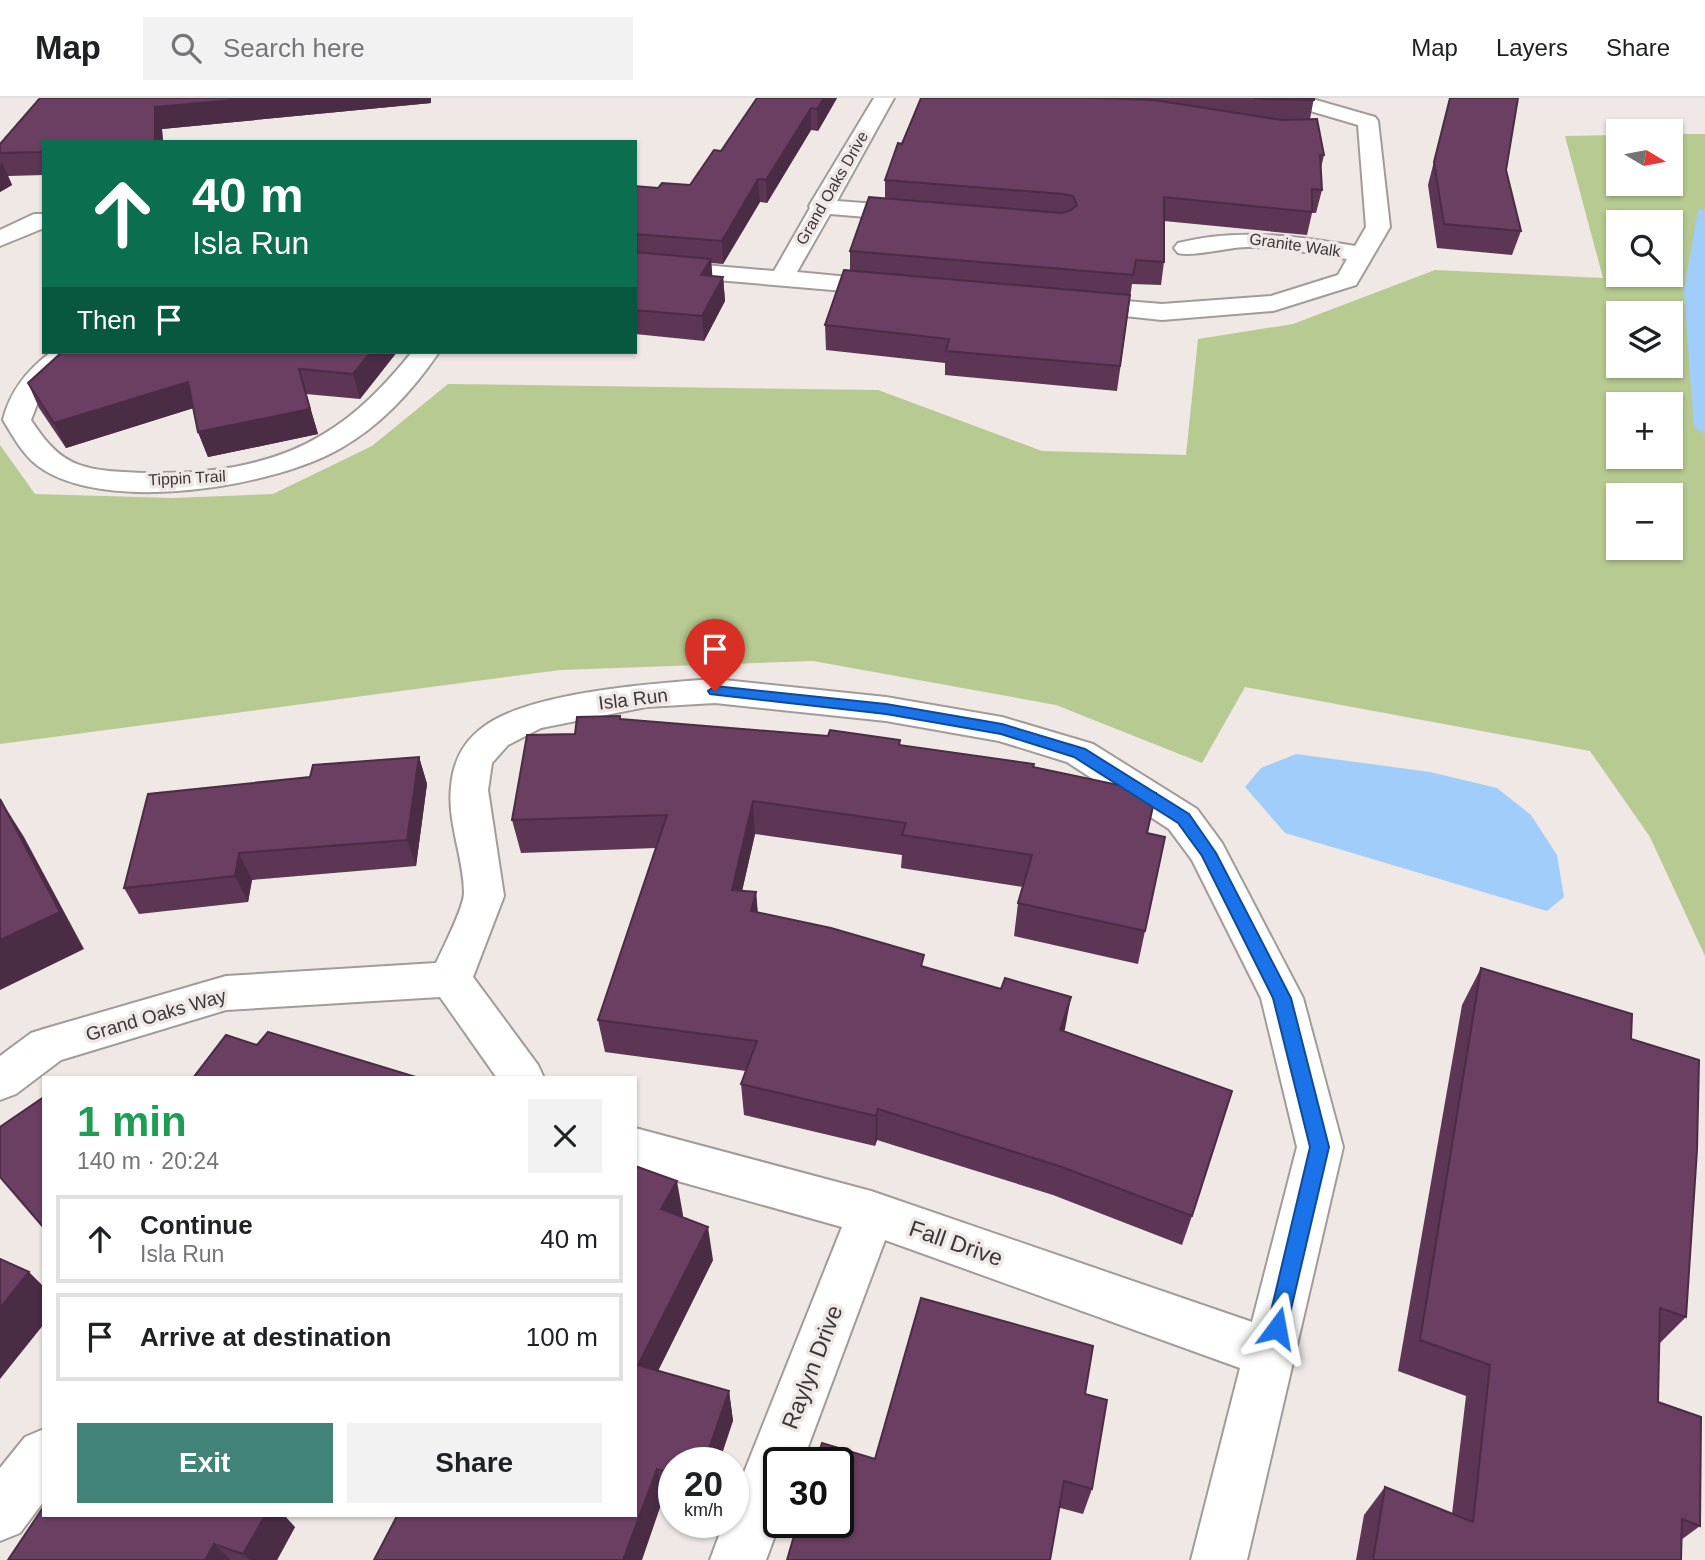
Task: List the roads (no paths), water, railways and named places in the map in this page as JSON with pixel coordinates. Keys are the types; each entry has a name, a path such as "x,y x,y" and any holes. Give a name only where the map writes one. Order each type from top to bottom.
{"street":[{"name":"Grand Oaks Drive","path":"781,279 820,206 884,98"},
{"path":"1287,98 1368,121"},
{"path":"1328,130 1368,121"},
{"path":"1054,303 1163,312 1273,303 1347,279 1378,228 1368,121"},
{"path":"820,206 940,216"},
{"path":"0,239 34,221 42,221"},
{"name":"Granite Walk","path":"1186,248 1217,239 1249,238 1362,255"},
{"path":"637,266 917,291"},
{"name":"Tippin Trail","path":"66,354 31,382 21,400 17,420 28,439 51,463 78,474 119,481 225,478 278,465 329,443 363,421 390,397 424,354"},
{"name":"Isla Run","path":"451,979 484,896 469,790 474,759 495,736 529,719 572,708 646,695 715,691 886,709 1002,729 1080,753 1184,818 1208,853 1282,998 1320,1147 1219,1560"},
{"path":"451,979 521,1076"},
{"name":"Grand Oaks Way","path":"0,1082 47,1046 226,993 451,979"},
{"name":"Fall Drive","path":"637,1150 871,1213 1271,1354"},
{"name":"Raylyn Drive","path":"738,1560 871,1213"},
{"path":"0,1513 42,1459"}],"water":[{"path":"1705,209 1705,434 1694,428 1684,290 1698,210"},
{"path":"1296,754 1430,772 1497,788 1531,815 1557,855 1564,897 1547,911 1285,833 1245,787 1261,768"}]}
